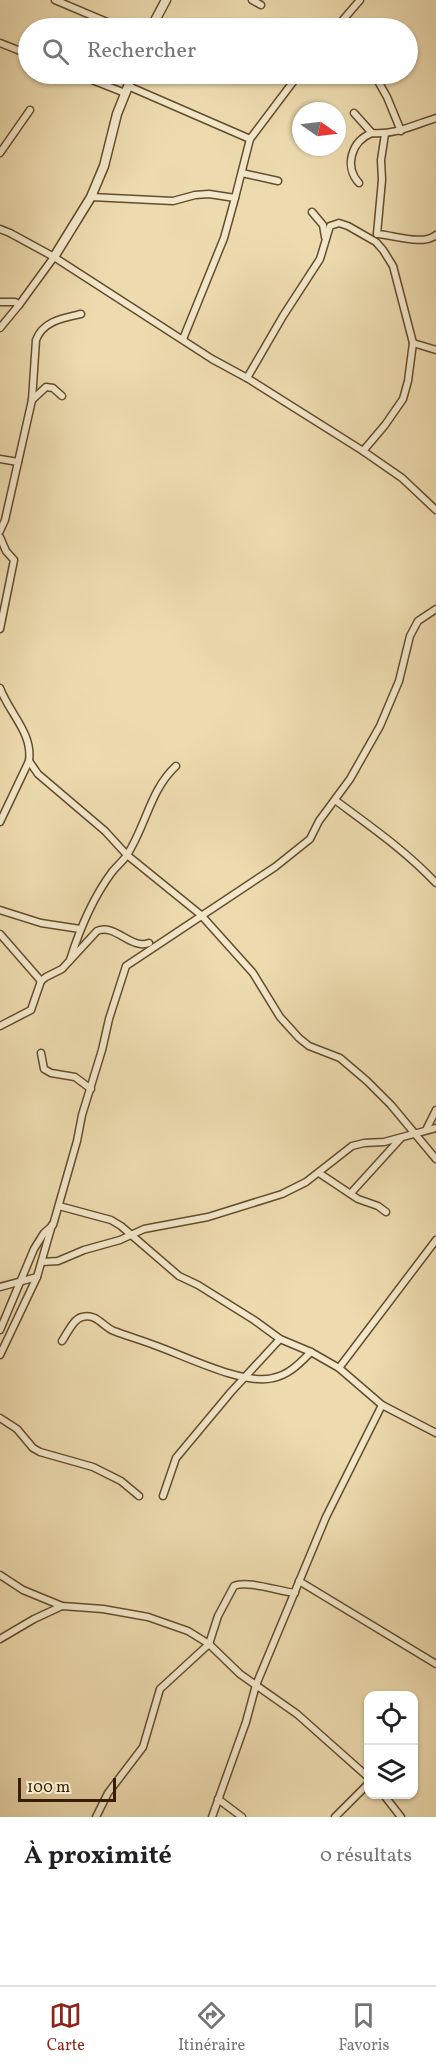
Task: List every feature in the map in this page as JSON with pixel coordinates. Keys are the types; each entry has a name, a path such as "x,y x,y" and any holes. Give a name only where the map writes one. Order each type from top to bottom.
{"street":[{"path":"55,0 98,18"},
{"path":"156,18 166,0"},
{"path":"252,0 261,4"},
{"path":"345,18 360,0"},
{"path":"0,43 18,50"},
{"path":"108,84 250,139"},
{"path":"0,328 54,257 91,197 104,166 117,114 129,84"},
{"path":"183,339 224,238 250,139 291,84"},
{"path":"380,84 402,131"},
{"path":"0,153 30,110"},
{"path":"354,112 372,134"},
{"path":"359,183 350,168 358,143 372,134 385,135 402,131 436,118"},
{"path":"376,242 382,180 381,160 385,135"},
{"path":"242,173 278,181"},
{"path":"91,197 173,201 209,194 234,198"},
{"path":"247,378 320,259 326,226 312,212"},
{"path":"326,226 344,225 376,242 383,250 393,266 413,343 403,399 386,425 363,451"},
{"path":"0,229 10,232 54,257 363,451 402,478 436,510"},
{"path":"377,234 427,240 436,235"},
{"path":"0,302 15,302 19,305"},
{"path":"0,531 5,520 32,400 34,349 39,332 45,326 62,318 81,314"},
{"path":"413,343 436,350"},
{"path":"32,400 46,387 53,388 62,396"},
{"path":"0,459 18,462"},
{"path":"0,537 6,551 14,560 0,629"},
{"path":"0,1355 42,1263 109,1019 126,966 275,867 310,839 319,821 350,779 380,726 399,681 410,636 418,621 436,609"},
{"path":"0,688 28,741 30,751 29,761 0,822"},
{"path":"29,761 38,774 105,831 127,855 201,915 253,974 280,1017 299,1038 309,1046 340,1058 381,1093 436,1159"},
{"path":"70,960 80,929 97,896 113,871 127,855 161,783 176,766"},
{"path":"335,800 381,833 436,883"},
{"path":"0,910 41,922 80,929"},
{"path":"0,1026 31,1010 41,981 46,976 62,969 89,939 102,929 140,945 149,943"},
{"path":"0,934 41,981"},
{"path":"41,1053 44,1069 51,1073 75,1077 91,1089"},
{"path":"426,1130 436,1110"},
{"path":"42,1263 58,1261 84,1250 120,1240 144,1229 208,1217 282,1194 306,1182 352,1146 401,1138 436,1128"},
{"path":"351,1193 401,1138"},
{"path":"319,1173 363,1201 378,1206 386,1212"},
{"path":"59,1206 111,1220 133,1234 179,1276 198,1285 280,1339 311,1352 339,1368 382,1405 436,1433"},
{"path":"0,1330 37,1243 53,1225"},
{"path":"339,1368 436,1240"},
{"path":"0,1287 37,1277"},
{"path":"62,1341 80,1317 88,1316 96,1318 113,1331 214,1369 245,1377 271,1379 284,1374 311,1352"},
{"path":"163,1496 176,1458 280,1339"},
{"path":"212,1817 246,1722 256,1685 326,1517 382,1405"},
{"path":"0,1419 17,1429 33,1448 40,1452 93,1467 121,1481 140,1496"},
{"path":"0,1575 23,1590 62,1606 103,1609 148,1617 188,1631 210,1644 240,1674 297,1714 364,1773"},
{"path":"299,1581 436,1664"},
{"path":"96,1817 108,1793 143,1747 160,1689 210,1644 218,1616 234,1586 240,1583 250,1584 294,1593"},
{"path":"0,1640 34,1619 62,1606"},
{"path":"334,1817 364,1789"},
{"path":"218,1799 242,1817"},
{"path":"387,1799 400,1817"}]}
